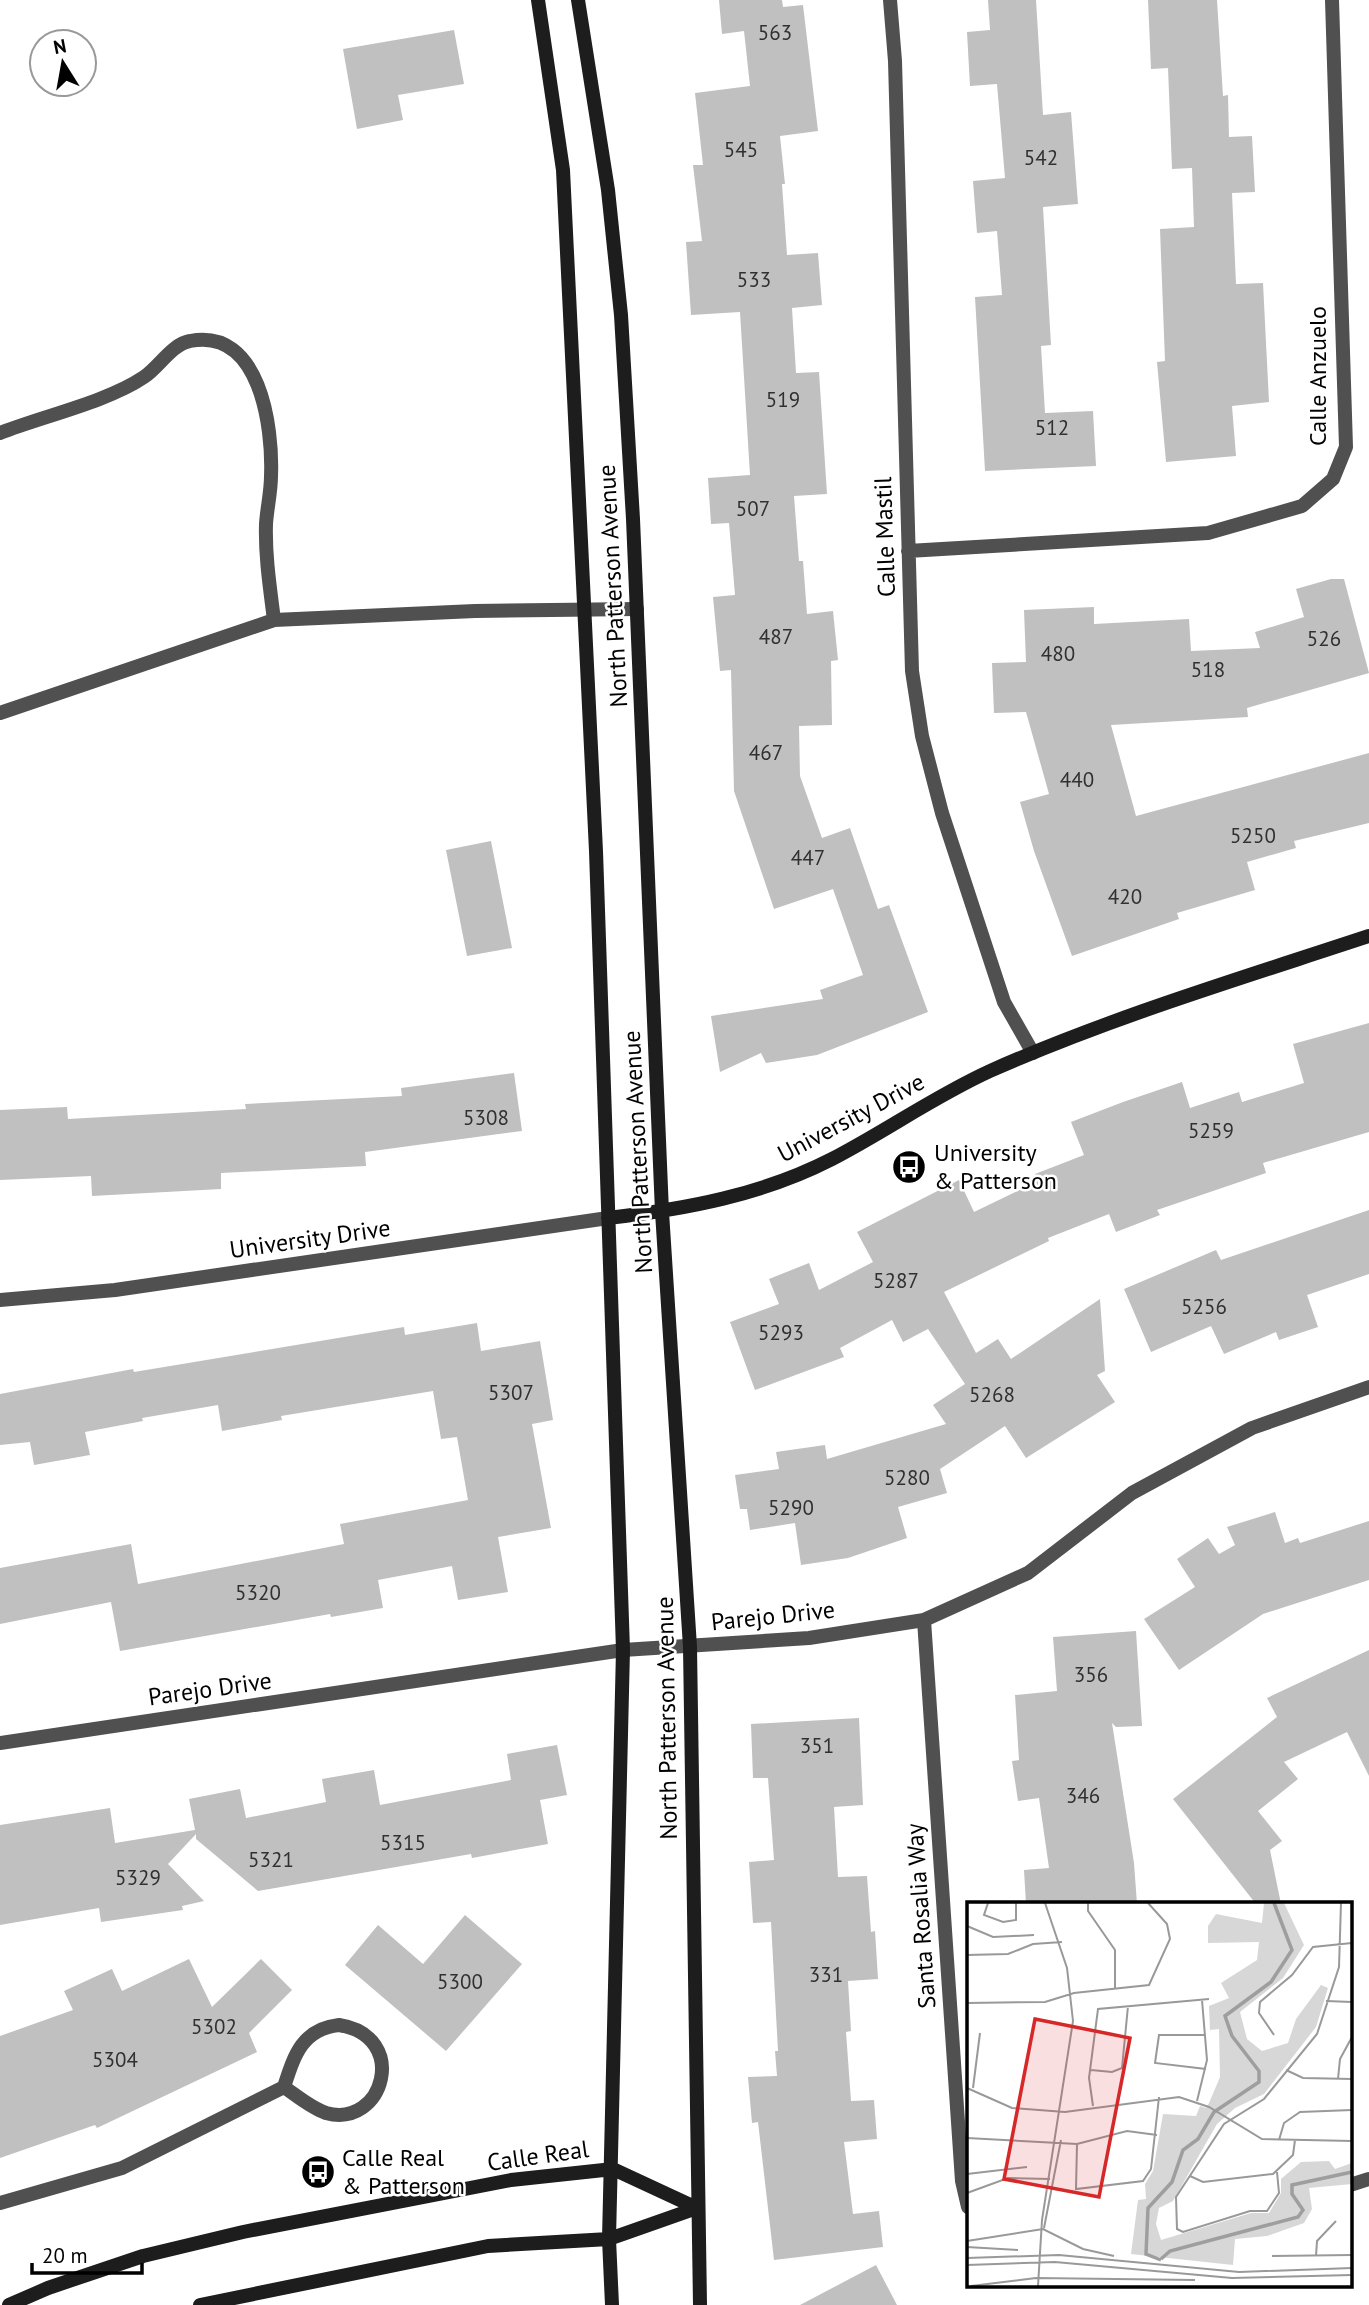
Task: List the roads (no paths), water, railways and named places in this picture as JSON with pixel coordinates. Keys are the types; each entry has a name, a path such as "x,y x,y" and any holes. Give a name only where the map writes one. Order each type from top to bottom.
{"main road":[{"name":"North Patterson Avenue","path":"538,0 564,170 585,610 623,1650 613,2169 609,2239 612,2305"},
{"name":"North Patterson Avenue","path":"578,0 608,190 621,315 637,609 663,1212 690,1647 700,2305"},
{"name":"University Drive","path":"608,1218 663,1212 761,1189 831,1159 934,1099 1033,1053 1160,1005 1369,936"},
{"name":"Calle Real","path":"9,2305 48,2288 143,2256 243,2232 510,2180 613,2169 697,2208"},
{"path":"200,2305 488,2246 609,2239 697,2208"}],"street":[{"name":"Calle Mastil","path":"890,0 895,61 912,671 922,736 942,813 1004,1002 1033,1053"},
{"name":"Calle Anzuelo","path":"908,551 1208,533 1302,506 1332,479 1346,447 1332,0"},
{"path":"0,433 116,391 145,377 187,341 206,339 227,346 249,364 258,384 269,432 271,475 266,524 274,620"},
{"path":"0,713 274,620 637,609"},
{"name":"University Drive","path":"0,1300 115,1290 608,1218"},
{"name":"Parejo Drive","path":"0,1743 623,1650 809,1638 924,1620 1028,1573 1132,1493 1252,1428 1369,1387"},
{"name":"Santa Rosalia Way","path":"924,1620 961,2181 967,2203"},
{"path":"0,2203 122,2168 284,2087 302,2042 325,2026 353,2027 365,2033 376,2045 383,2074 374,2095 356,2110 342,2114 319,2110 284,2087"},
{"path":"1352,2184 1369,2179"}],"place":[{"name":"University & Patterson","path":"909,1167"},
{"name":"Calle Real & Patterson","path":"318,2172"}]}
